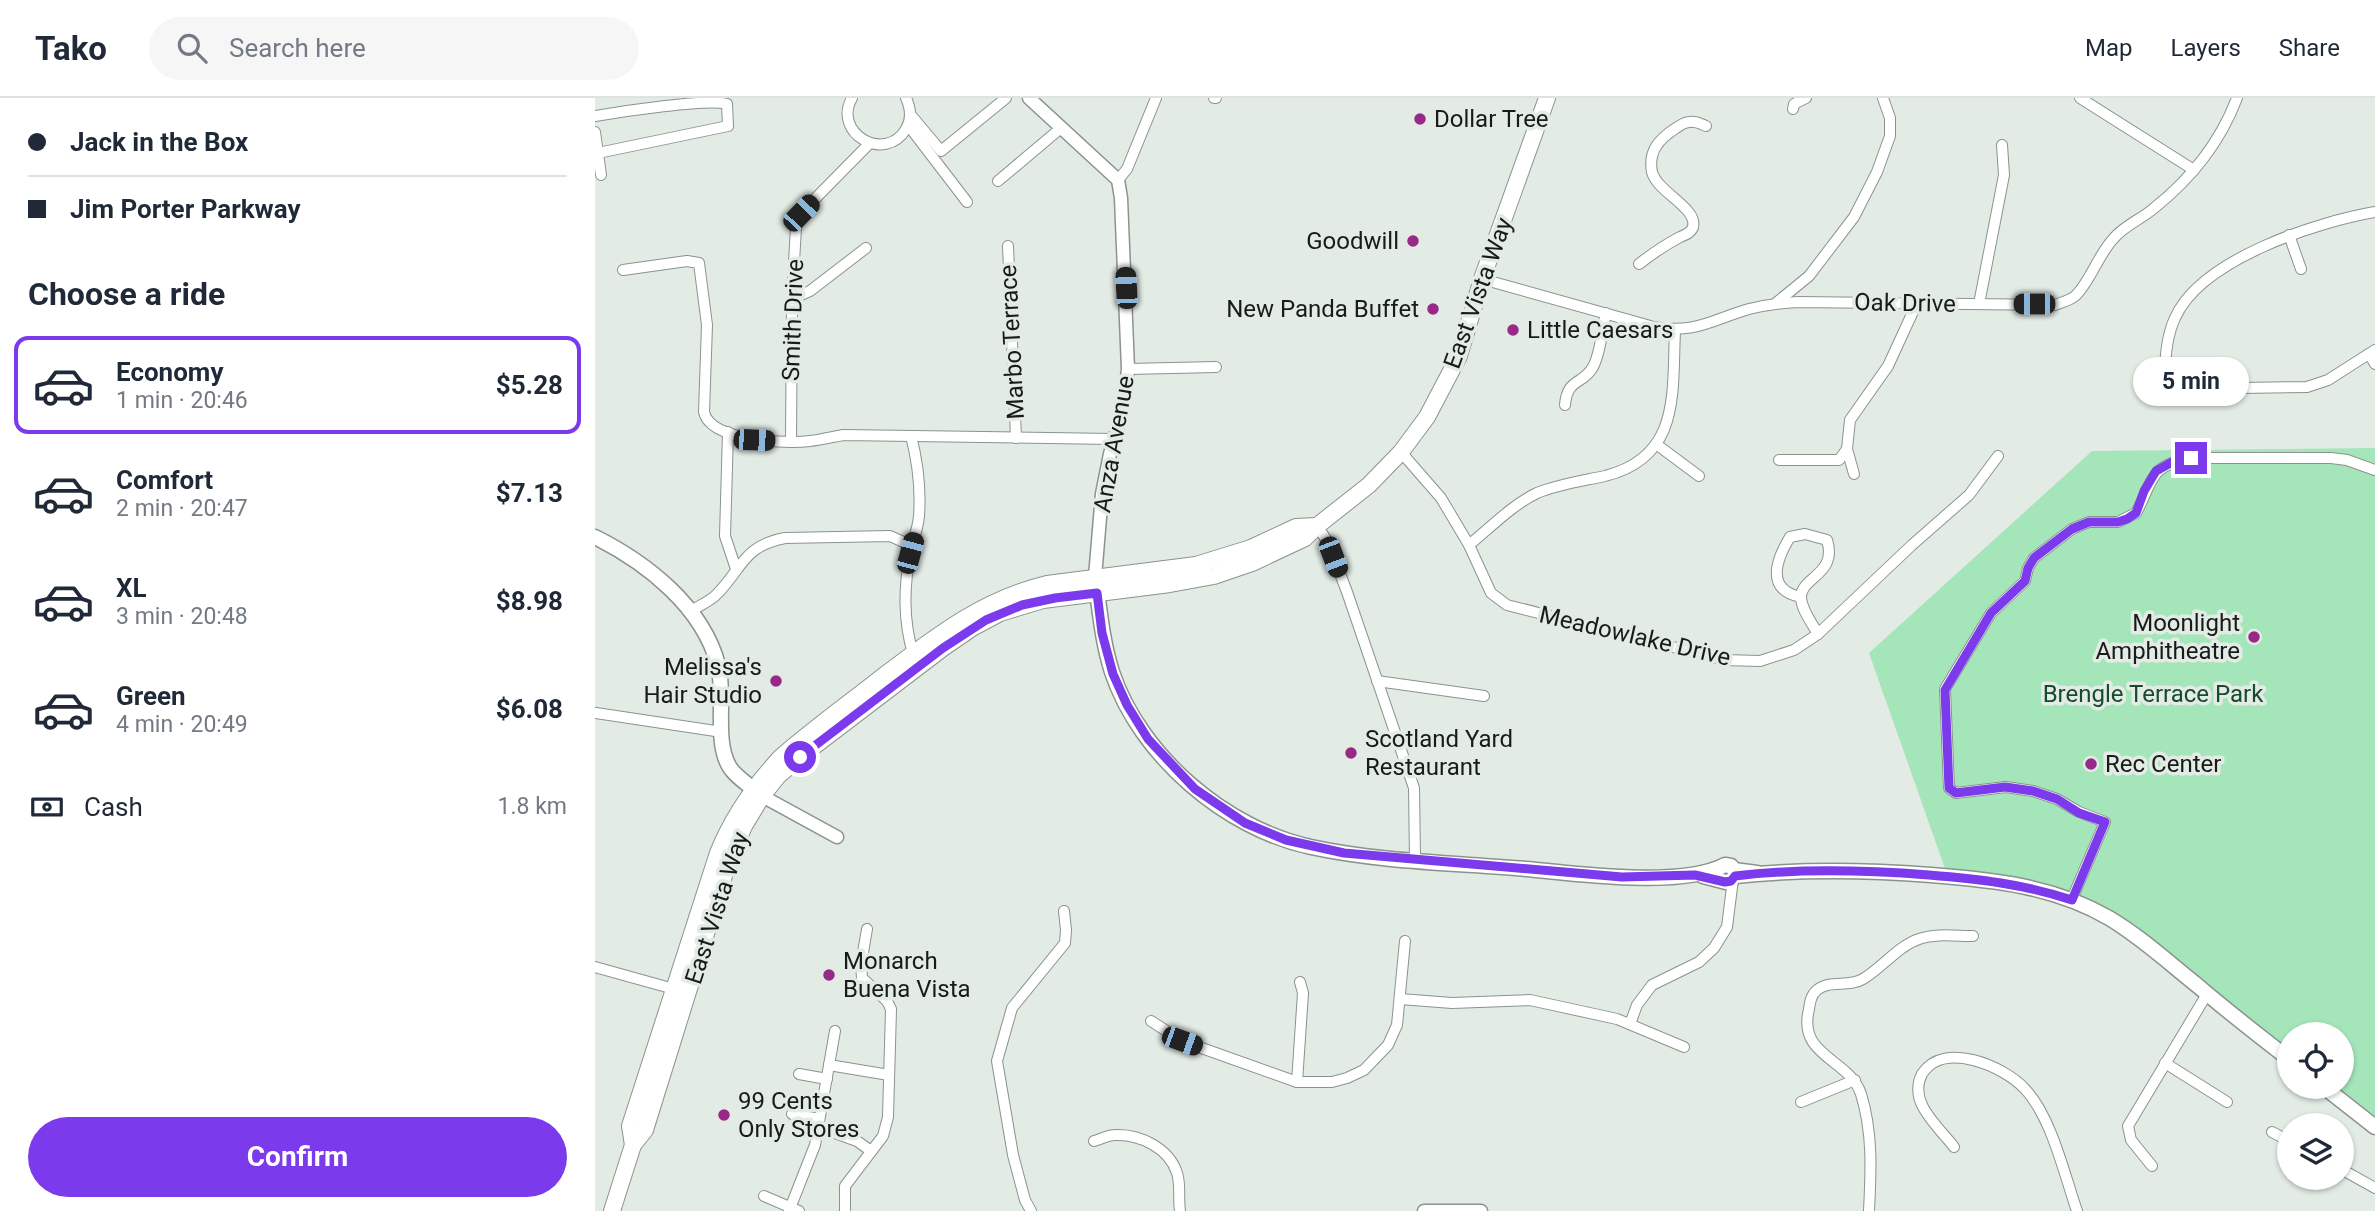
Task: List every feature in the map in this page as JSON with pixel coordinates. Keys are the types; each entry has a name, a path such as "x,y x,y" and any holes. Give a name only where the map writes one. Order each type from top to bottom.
{"main road":[{"name":"East Vista Way","path":"681,992 728,863 758,792 943,648 1000,613 1096,585 1196,565 1251,548 1296,527 1317,526 1369,485 1401,452 1427,417 1459,356 1482,279 1547,98"},
{"path":"595,537 643,566 691,611 713,649 718,666 722,732 729,768 758,792"},
{"name":"East Vista Way","path":"612,1211 633,1145 645,1130 681,992 690,938 727,831 781,757 941,632 985,606 1043,586 1096,585"},
{"path":"1096,585 1102,633 1113,674 1127,705 1148,739 1195,789 1245,823 1286,840 1344,853 1622,877 1869,870 2009,883 2072,900 2110,919 2142,940 2277,1049"},
{"path":"897,684 894,681 895,676 930,648 941,632"},
{"path":"2339,1099 2375,1127"}],"street":[{"path":"852,98 847,113 848,123 860,139 869,144 888,144 897,140 909,120"},
{"path":"906,98 909,120 967,202"},
{"path":"909,120 941,151 1006,98"},
{"path":"1029,98 1118,180 1127,169 1156,98"},
{"path":"1793,109 1794,104 1806,98"},
{"path":"1775,304 1809,276 1828,255 1854,217 1877,172 1890,136 1890,118 1883,98"},
{"path":"2080,98 2195,170"},
{"name":"Oak Drive","path":"1482,279 1675,331 1697,328 1775,304 2055,304 2078,294 2113,238 2174,193 2204,160 2227,126 2237,98"},
{"path":"595,116 646,106 717,99 727,104 728,126 598,153"},
{"path":"1639,264 1658,248 1689,233 1693,228 1692,219 1684,207 1658,185 1653,175 1653,150 1657,142 1685,122 1694,121 1706,126"},
{"path":"998,181 1061,128"},
{"path":"595,132 601,175"},
{"name":"Smith Drive","path":"790,441 796,227 801,213 869,144"},
{"path":"1979,304 2004,174 2002,145"},
{"name":"Anza Avenue","path":"1096,585 1102,494 1124,405 1128,369 1123,225 1118,180"},
{"path":"2375,212 2325,222 2288,235 2204,282 2175,317 2165,358 2165,376 2177,389 2307,387 2328,380 2372,352 2375,364"},
{"path":"2288,235 2301,269"},
{"name":"Marbo Terrace","path":"1008,246 1016,438"},
{"path":"792,299 810,291 866,248"},
{"path":"623,270 687,261 699,262 707,325 705,419 728,432 754,440 808,442 843,435 1114,439"},
{"path":"1854,474 1847,449 1850,420 1888,366 1917,303"},
{"path":"1565,405 1566,392 1570,386 1594,365 1606,313"},
{"path":"1469,545 1535,494 1561,484 1607,475 1632,466 1656,444 1667,427 1672,408 1675,331"},
{"path":"1128,369 1216,367"},
{"path":"728,432 725,536 736,569"},
{"path":"911,436 919,466 919,517 910,553 904,610 905,626 913,654"},
{"path":"1656,444 1699,476"},
{"path":"1779,460 1839,460 1847,449"},
{"name":"Meadowlake Drive","path":"1401,452 1441,498 1469,545 1491,593 1507,605 1724,660 1760,661 1794,650 1818,634 1969,495 1998,456"},
{"path":"2072,900 2105,822 2079,813 2057,799 2033,791 2005,787 1956,793 1949,788 1945,690 1991,613 2025,581 2034,558 2072,529 2089,522 2118,522 2136,513 2144,491 2156,471 2174,461 2191,458 2331,458 2347,460 2375,470"},
{"path":"1317,526 1328,542 1414,788 1415,859"},
{"path":"1801,597 1790,595 1783,590 1776,568 1779,556 1790,537 1805,534 1827,540 1829,547 1827,566 1802,590 1801,597 1803,609 1818,634"},
{"path":"691,611 715,596 736,569 762,544 785,538 890,536 908,544 910,553"},
{"path":"1377,681 1484,696"},
{"path":"596,713 722,732"},
{"path":"758,792 837,837"},
{"path":"1630,1024 1637,1005 1652,985 1699,962 1714,948 1727,927 1727,876"},
{"path":"1031,1211 1025,1200 1013,1155 997,1061 1012,1008 1065,943 1063,911"},
{"path":"845,1211 845,1186 883,1136 888,1117 891,1009 887,1001 862,978 861,964 867,929"},
{"path":"1869,1211 1872,1150 1861,1095 1855,1080 1817,1049 1807,1034 1807,1014 1815,991 1826,984 1840,985 1863,979 1920,938 1973,936"},
{"path":"1151,1021 1182,1041 1297,1082 1347,1079 1364,1070 1388,1045 1397,1025 1405,941"},
{"path":"595,967 681,992"},
{"path":"1297,1082 1303,993 1300,982"},
{"path":"2152,1166 2131,1140 2127,1126 2207,994"},
{"path":"1400,999 1452,1003 1530,1000 1630,1024 1684,1047"},
{"path":"764,1196 793,1210 815,1145 835,1031"},
{"path":"1954,1147 1922,1105 1918,1093 1919,1080 1926,1068 1940,1058 1955,1058 1994,1067 2025,1089 2043,1117 2077,1211"},
{"path":"2165,1063 2227,1102"},
{"path":"829,1065 889,1075"},
{"path":"799,1074 827,1079"},
{"path":"1801,1102 1855,1080"},
{"path":"792,1114 819,1123 857,1141 871,1151"},
{"path":"2272,1132 2277,1135"},
{"path":"1094,1141 1113,1135 1131,1136 1159,1149 1168,1157 1176,1171 1180,1186 1180,1211"},
{"path":"2354,1176 2375,1188"},
{"path":"1424,1211 1481,1211"}],"green space":[{"name":"Brengle Terrace Park","path":"2375,448 2375,1127 2340,1099 2354,1099 2354,1022 2277,1022 2277,1049 2093,909 1948,877 1869,653 2092,451"}],"place":[{"name":"Dollar Tree","path":"1420,119"},
{"name":"Goodwill","path":"1413,241"},
{"name":"New Panda Buffet","path":"1433,309"},
{"name":"Little Caesars","path":"1513,330"},
{"name":"Moonlight Amphitheatre","path":"2254,637"},
{"name":"Melissa's Hair Studio","path":"776,681"},
{"name":"Scotland Yard Restaurant","path":"1351,753"},
{"name":"Rec Center","path":"2091,764"},
{"name":"Monarch Buena Vista","path":"829,975"},
{"name":"99 Cents Only Stores","path":"724,1115"}],"route":[{"path":"800,757 943,648 986,620 1022,605 1097,593 1102,633 1113,674 1127,705 1148,739 1177,773 1195,789 1245,823 1286,840 1344,853 1622,877 1695,875 1728,882 1735,876 1757,873 1869,870 2009,883 2072,900 2105,822 2079,813 2057,799 2033,791 2005,787 1956,793 1949,788 1945,690 1991,613 2025,581 2034,558 2072,529 2089,522 2118,522 2127,519 2136,513 2144,491 2156,471 2174,461 2191,458"}]}
